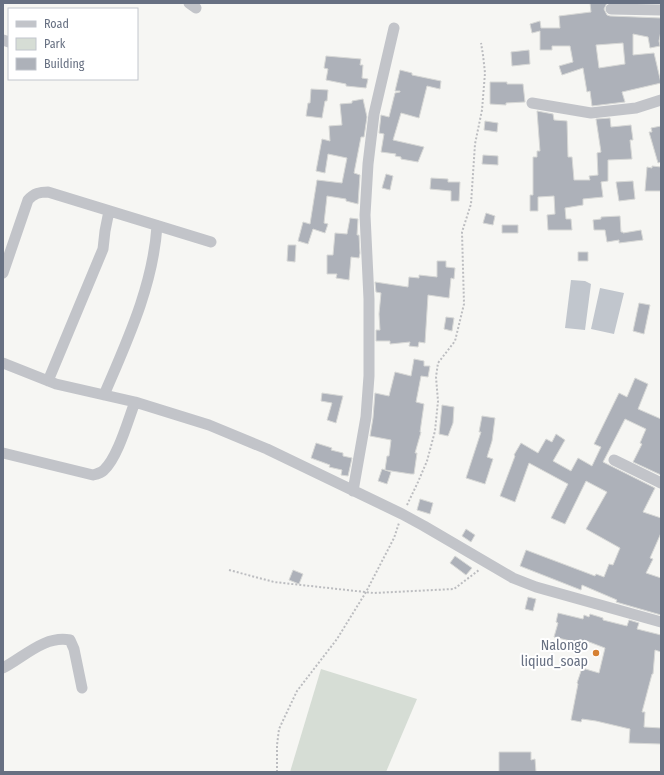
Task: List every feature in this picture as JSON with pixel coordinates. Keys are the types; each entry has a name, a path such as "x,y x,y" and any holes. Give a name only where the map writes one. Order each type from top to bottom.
{"street":[{"path":"611,9 661,10"},
{"path":"353,491 366,417 369,376 369,299 365,215 368,164 374,114 394,28"},
{"path":"532,103 591,113 603,113 636,108 661,100"},
{"path":"3,273 28,200 35,194 41,192 48,192 211,242"},
{"path":"48,381 103,249 109,211"},
{"path":"104,395 141,304 156,245 157,226"},
{"path":"3,363 64,386 135,402 209,425 267,448 402,514 486,561 513,578 536,588 661,622"},
{"path":"3,453 93,475 100,473 105,470 112,461 135,402"},
{"path":"614,460 661,483"},
{"path":"3,668 43,644 58,640 70,640 74,649 82,688"}],"path":[{"path":"277,772 277,745 279,729 297,691 337,639 366,592 394,538 402,514 427,461 437,420 438,402 436,377 438,363 455,342 464,304 462,232 471,204 475,144 482,110 485,73 484,55 481,43"},
{"path":"229,570 274,582 374,593 454,589 478,572 486,561"}],"green space":[{"path":"321,669 417,699 386,772 290,772"}],"shaded area":[{"path":"571,280 585,281 591,284 585,330 565,328"},
{"path":"600,288 624,293 614,334 591,329"}],"building":[{"path":"590,3 607,3 604,9 607,15 610,16 661,18 660,46 650,48 648,37 633,34 633,55 654,53 661,83 622,92 625,102 592,106 590,91 587,92 583,68 562,75 559,66 573,62 570,46 552,46 552,50 540,50 540,31 532,33 530,24 540,21 541,28 560,28 559,16 591,12","holes":["623,43 625,64 599,68 596,45"]},
{"path":"529,50 530,64 512,66 511,52"},
{"path":"326,56 361,59 360,65 363,65 362,78 368,79 366,88 346,86 346,84 326,80 328,69 324,68"},
{"path":"400,70 412,73 412,75 441,81 440,89 427,86 419,118 401,113 393,140 424,147 418,162 401,159 401,157 395,156 396,154 381,152 384,134 379,133 381,115 389,117 395,93 400,92 395,91"},
{"path":"490,82 523,84 525,102 506,103 506,105 490,104"},
{"path":"311,89 328,90 327,101 325,101 322,118 306,116 308,103 310,103"},
{"path":"363,99 367,117 364,137 361,137 354,173 360,175 358,204 346,201 346,199 327,196 324,223 328,224 325,233 313,229 308,244 298,241 303,222 310,224 317,180 342,183 347,158 328,154 325,173 316,171 322,139 330,141 329,126 342,125 340,104 352,103 352,101"},
{"path":"537,111 553,114 554,120 567,121 568,157 572,157 574,180 590,180 589,176 598,175 597,153 601,152 596,119 610,118 611,127 631,125 633,140 630,140 632,159 608,160 608,181 601,182 603,197 583,199 583,205 565,208 566,219 571,219 572,230 548,230 547,215 555,214 554,196 538,197 538,211 530,211 530,195 533,195 533,157 537,157 537,151 540,151"},
{"path":"485,121 498,123 497,132 484,130"},
{"path":"661,126 661,162 658,163 649,132 652,132 651,128"},
{"path":"483,155 498,156 498,165 482,164"},
{"path":"652,166 661,167 661,191 645,191 647,167 652,168"},
{"path":"386,174 393,176 390,190 382,188"},
{"path":"431,178 448,179 448,182 460,182 459,201 451,201 451,191 430,189"},
{"path":"633,181 635,199 619,201 616,182"},
{"path":"486,213 495,216 493,225 483,223"},
{"path":"620,216 621,232 641,230 643,240 619,243 619,240 607,242 605,230 594,230 593,220 601,219 601,217"},
{"path":"350,218 358,219 357,235 359,235 360,253 359,258 351,257 349,280 336,278 337,274 327,274 327,255 333,255 335,233 347,234"},
{"path":"502,225 518,225 518,233 502,233"},
{"path":"288,245 296,245 295,262 287,261"},
{"path":"578,252 588,252 588,261 578,261"},
{"path":"437,261 446,261 446,267 455,268 454,279 451,278 449,298 428,295 425,343 419,342 418,347 409,346 410,342 390,344 390,341 376,341 376,330 380,330 379,314 381,293 376,292 375,282 408,287 409,277 419,278 419,275 437,277"},
{"path":"639,303 650,305 644,334 633,331"},
{"path":"446,317 454,318 452,331 444,329"},
{"path":"414,359 424,361 424,366 430,366 428,377 421,376 416,402 424,404 421,432 415,453 417,453 414,474 411,474 385,470 391,440 370,436 375,393 389,396 395,372 411,376"},
{"path":"635,378 648,384 638,409 661,419 661,475 633,462 642,444 640,443 646,429 625,419 603,462 655,488 643,512 661,518 661,533 650,558 653,559 646,573 661,578 661,615 616,602 617,600 582,585 581,590 520,566 526,550 595,576 596,574 604,577 609,564 613,565 620,548 586,529 607,492 586,481 565,524 551,518 568,484 529,463 515,502 500,496 515,456 514,455 521,443 538,453 546,439 552,442 556,434 565,440 553,461 571,471 578,458 592,466 601,447 594,444 619,393 627,397"},
{"path":"322,393 343,396 336,423 327,420 332,403 321,401"},
{"path":"442,405 454,407 453,423 448,436 439,434"},
{"path":"482,416 495,418 492,441 487,457 493,459 485,484 466,478 481,432 479,432"},
{"path":"316,443 332,448 331,450 343,453 343,456 352,458 348,476 341,475 342,470 329,467 330,465 311,458"},
{"path":"382,469 391,472 387,484 378,481"},
{"path":"420,499 433,503 430,514 417,510"},
{"path":"466,529 475,535 471,542 462,536"},
{"path":"455,556 472,568 466,575 450,563"},
{"path":"293,570 303,574 299,584 289,580"},
{"path":"528,597 536,599 533,611 525,609"},
{"path":"558,613 583,619 584,615 589,617 590,614 603,618 603,620 627,626 629,620 639,623 637,629 661,635 661,652 655,650 653,674 642,712 645,712 644,727 661,728 661,744 629,743 630,729 596,721 582,719 581,722 571,720 577,683 582,668 599,673 605,648 584,640 583,644 554,637 558,623 556,622"},
{"path":"499,752 531,752 531,760 535,759 536,772 499,772"}],"place":[{"name":"Nalongo liqiud_soap","path":"596,653"}]}
